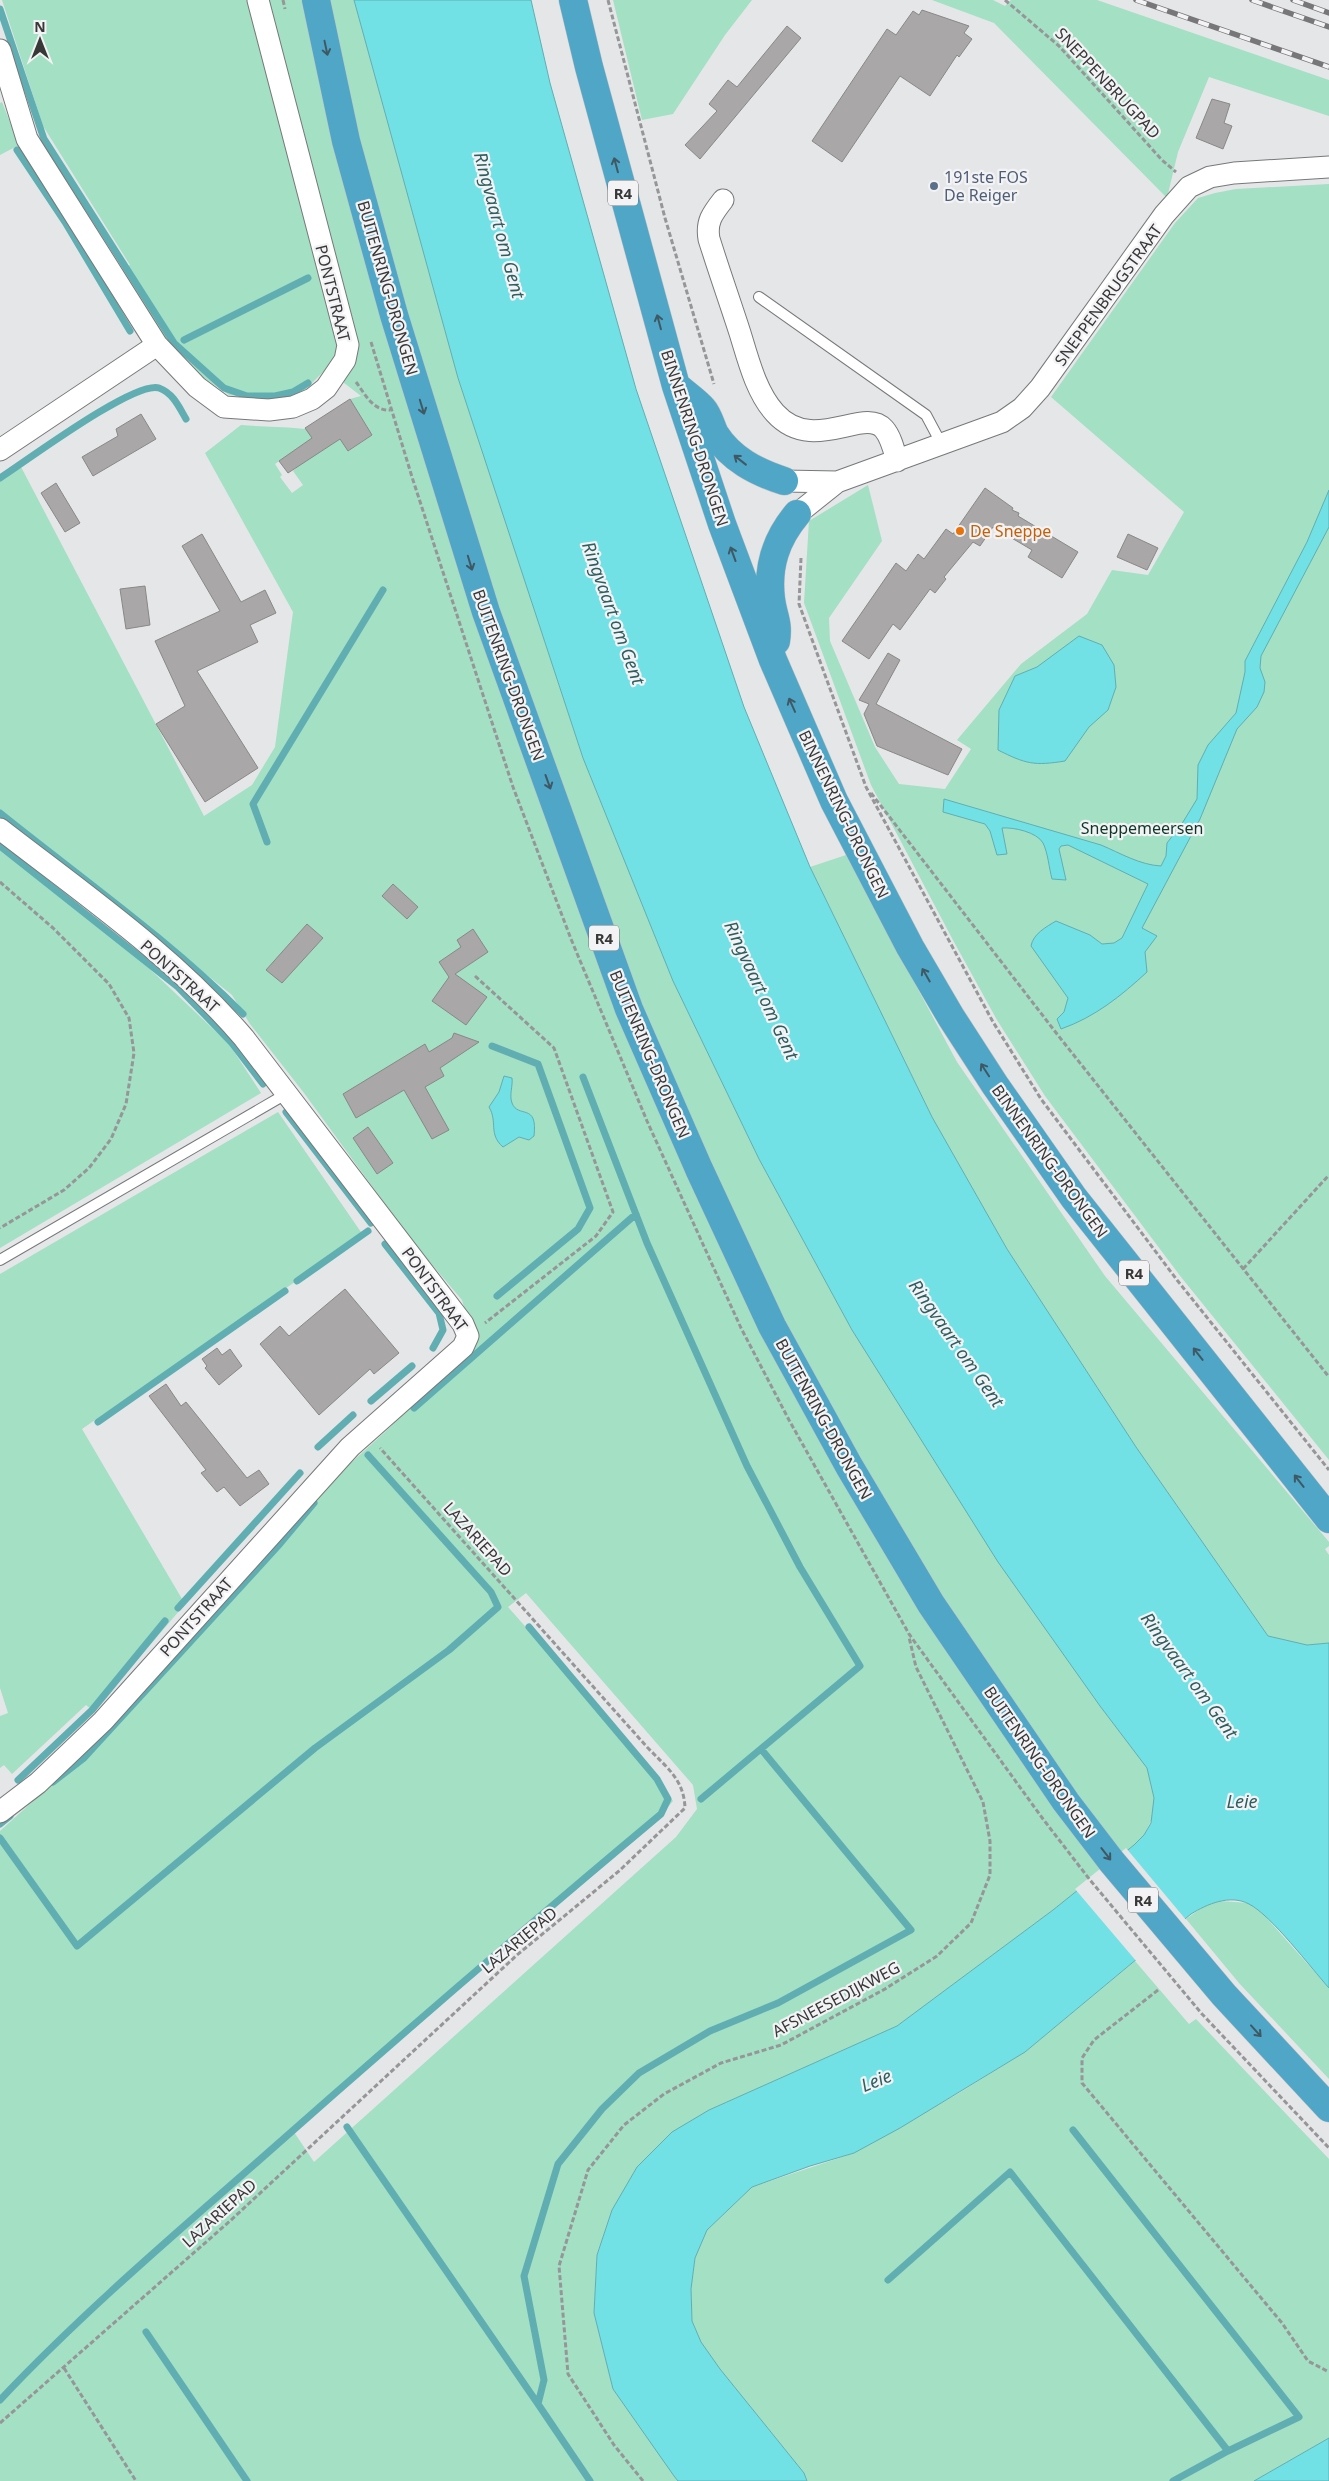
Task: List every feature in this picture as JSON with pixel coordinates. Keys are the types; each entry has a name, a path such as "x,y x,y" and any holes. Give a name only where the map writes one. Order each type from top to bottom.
{"highway":[{"name":"BUITENRING-DRONGEN","path":"316,0 346,141 394,315 486,612 629,1009 699,1169 777,1335 849,1466 931,1604 1066,1802 1112,1862 1224,1995 1329,2108"},
{"name":"BINNENRING-DRONGEN","path":"573,0 588,67 676,386 722,524 773,660 838,809 910,947 951,1017 1074,1198 1329,1519"},
{"path":"676,386 704,409 715,433 727,449 744,464 765,475 784,481"},
{"path":"773,660 778,626 771,599 772,559 786,528 797,514"}],"street":[{"name":"PONTSTRAAT","path":"0,50 27,139 157,345 197,387 224,407 268,410 293,407 312,399 326,388 342,366 348,345 258,0"},
{"name":"SNEPPENBRUGSTRAAT","path":"784,481 837,482 1002,422 1022,408 1040,388 1170,208 1189,187 1210,177 1234,173 1329,167"},
{"path":"723,200 710,217 707,227 709,239 750,364 761,392 774,413 787,424 802,430 819,432 862,422 874,423 887,433 898,461"},
{"path":"0,450 157,345"},
{"path":"797,514 837,482"},
{"name":"PONTSTRAAT","path":"0,829 121,924 216,1005 244,1038 463,1324 468,1336 463,1347 350,1447 103,1721 38,1783 0,1812"}],"lane":[{"path":"759,297 926,415 942,445"},
{"path":"0,1260 286,1094"}],"path":[{"path":"608,0 665,218 717,391"},
{"name":"SNEPPENBRUGPAD","path":"1005,0 1059,46 1189,187"},
{"path":"342,366 371,402 383,410 390,410"},
{"path":"801,557 799,604 866,787 949,945 993,1022 1041,1099 1177,1280 1329,1470"},
{"path":"866,787 1057,1034 1329,1376"},
{"path":"0,882 53,928 109,984 129,1018 134,1053 126,1104 111,1139 89,1168 64,1190 0,1228"},
{"path":"468,1336 596,1236 613,1212 554,1048 475,976"},
{"path":"1243,1268 1329,1175"},
{"name":"LAZARIEPAD","path":"0,2423 230,2221 517,1955 619,1871 685,1808 684,1792 672,1773 647,1748 366,1433"},
{"name":"AFSNEESEDIJKWEG","path":"643,2481 614,2445 568,2374 559,2266 588,2170 624,2125 664,2094 721,2063 780,2045 885,1989 936,1956 971,1922 990,1875 990,1841 983,1802 916,1667 909,1634 1043,1819 1090,1880 1202,2014 1329,2148"},
{"path":"1158,1990 1094,2040 1082,2058 1082,2083 1282,2323 1308,2361 1329,2372"},
{"path":"64,2368 136,2481"}],"green space":[{"path":"2,0 354,0 458,378 583,758 673,981 759,1159 852,1330 1100,1706 1147,1768 1154,1798 1154,1815 1144,1835 1134,1845 1053,1910 897,2026 709,2110 612,2210 597,2254 594,2313 613,2389 678,2481 0,2481 0,1831 94,1746 343,1470 384,1433 475,1344 462,1300 412,1241 304,1093 250,1024 232,995 0,809 0,478 20,465 204,816 252,785 275,747 293,612 205,453 241,425 318,431 339,438 349,451 372,435 350,399 361,396 326,369 306,389 289,398 269,400 229,395 204,378 165,337 121,270 130,265 43,126","holes":["288,455 297,467 293,471 303,485 292,493 280,477 282,475 275,464","526,1593 693,1785 697,1809 676,1837 314,2162 294,2132 531,1927 655,1823 673,1801 638,1754 508,1607"]},
{"path":"613,0 752,0 725,35 673,114 642,120"},
{"path":"932,0 993,0 1005,6 1011,0 1097,0 1329,80 1329,116 1209,77 1178,152 1167,198 994,23"},
{"path":"2,102 19,145 0,155 0,103"},
{"name":"Sneppemeersen","path":"1329,184 1329,1460 1181,1277 1045,1096 997,1020 871,785 804,603 809,521 868,485 882,541 829,618 830,641 875,747 899,784 945,789 971,749 957,740 1021,664 1087,614 1112,570 1148,575 1184,512 1051,397 1175,223 1198,198 1236,189"},
{"path":"0,846 136,956 229,1044 261,1093 0,1248"},
{"path":"846,855 957,1062 1105,1276 1329,1542 1329,1546 1325,1549 1329,1555 1329,1643 1307,1645 1268,1636 1136,1447 1007,1249 932,1117 810,867"},
{"path":"278,1112 363,1235 82,1429 185,1604 99,1705 92,1710 86,1705 12,1774 4,1765 0,1768 0,1716 8,1713 0,1688 0,1274"},
{"path":"1220,1901 1249,1903 1263,1914 1329,1988 1329,2079 1239,1983 1186,1919 1207,1904"},
{"path":"1135,1961 1189,2024 1196,2019 1329,2159 1329,2438 1254,2481 807,2481 804,2473 720,2369 701,2342 692,2321 691,2289 695,2258 707,2230 752,2187 854,2153 959,2093 1025,2052"}],"water":[{"path":"354,0 531,0 550,83 636,389 744,707 810,867 932,1117 1007,1249 1136,1447 1268,1636 1307,1645 1329,1643 1329,1988 1279,1930 1258,1910 1242,1901 1227,1900 1211,1904 1191,1914 1025,2052 900,2128 854,2153 810,2166 752,2187 707,2230 695,2258 691,2289 692,2321 701,2342 720,2369 804,2473 807,2481 678,2481 674,2476 613,2389 594,2313 597,2255 612,2210 637,2167 672,2132 709,2110 897,2026 1053,1910 1144,1835 1151,1823 1154,1798 1147,1768 1100,1706 998,1562 852,1330 759,1159 673,981 583,758 458,378"},
{"path":"1329,490 1329,527 1261,656 1260,668 1265,682 1264,692 1257,707 1237,729 1200,819 1142,928 1157,936 1145,952 1147,972 1107,1005 1061,1029 1057,1019 1064,1012 1068,998 1031,946 1034,938 1040,931 1056,921 1090,935 1102,944 1114,943 1122,938 1148,884 1068,845 1061,846 1059,849 1066,880 1052,879 1045,847 1036,836 1018,829 1002,828 1007,854 997,855 990,831 985,824 943,812 944,799 1101,845 1138,861 1161,866 1166,856 1167,843 1197,799 1198,765 1208,745 1236,713 1245,672 1245,661 1307,542"},
{"path":"1079,636 1102,645 1114,665 1116,687 1108,710 1089,727 1065,761 1030,763 998,750 999,710 1015,676 1037,667"},
{"path":"504,1076 512,1078 511,1097 515,1108 527,1113 533,1119 534,1136 529,1140 519,1137 503,1147 498,1142 494,1133 492,1112 489,1107 499,1092"},
{"path":"1329,2438 1329,2481 1254,2481"}],"pier":[{"path":"1126,1848 1187,1921 1137,1962 1075,1889"}],"building":[{"path":"922,10 969,26 964,33 972,39 959,57 957,55 930,96 900,76 842,162 812,141 887,29 896,35 913,11 919,15"},
{"path":"787,26 801,38 700,159 685,145 717,111 709,104 728,80 737,87"},
{"path":"1212,99 1230,104 1224,123 1232,126 1223,149 1196,138"},
{"path":"350,399 372,435 348,451 340,439 288,473 279,461 312,438 305,428"},
{"path":"141,414 156,439 93,476 82,457 118,436 116,429"},
{"path":"56,483 80,523 65,532 41,493"},
{"path":"985,488 1013,508 1012,510 1019,513 1018,516 1078,552 1062,578 1028,557 1032,550 993,527 980,546 973,542 944,577 946,579 935,593 930,589 900,630 893,624 869,659 842,641 896,563 906,571 918,554 924,559 946,529 953,534"},
{"path":"202,534 241,602 265,590 276,613 250,625 258,642 197,671 258,768 205,802 156,724 185,706 155,641 220,611 182,546"},
{"path":"1128,534 1158,548 1147,570 1117,557"},
{"path":"145,586 150,625 126,629 120,589"},
{"path":"888,653 900,660 876,704 962,749 948,775 877,746 864,714 869,704 859,700"},
{"path":"393,884 418,907 407,919 382,896"},
{"path":"307,924 323,938 282,983 266,970"},
{"path":"473,929 488,952 455,974 487,997 466,1025 432,1001 449,977 439,962 461,947 457,940"},
{"path":"454,1033 479,1042 440,1068 444,1076 425,1087 449,1130 432,1139 404,1090 356,1118 343,1094 425,1044 429,1052 452,1038"},
{"path":"368,1127 393,1163 377,1174 353,1138"},
{"path":"345,1289 399,1353 374,1374 370,1369 319,1415 260,1344 280,1326 289,1336"},
{"path":"217,1348 222,1355 230,1349 242,1366 219,1385 205,1368 207,1366 202,1359"},
{"path":"166,1384 181,1406 186,1402 247,1478 259,1470 269,1484 240,1506 224,1487 217,1492 201,1473 206,1470 149,1396"}],"waterway":[{"path":"0,9 44,139 174,343 224,388 247,396 275,396 293,392 308,383"},
{"path":"17,150 65,222 130,331"},
{"path":"184,340 308,278"},
{"path":"0,478 80,424 128,396 146,389 159,388 164,390 175,401 186,419"},
{"path":"267,842 253,804 383,590"},
{"path":"0,813 155,935 243,1014"},
{"path":"0,846 178,987 231,1042 263,1084"},
{"path":"492,1046 538,1064 590,1208 578,1229 497,1296"},
{"path":"583,1077 647,1243 747,1466 800,1567 860,1666 701,1799"},
{"path":"286,1112 371,1223"},
{"path":"414,1408 636,1214"},
{"path":"297,1281 368,1231"},
{"path":"385,1244 439,1313 443,1330 433,1348"},
{"path":"98,1422 285,1291"},
{"path":"371,1401 412,1366"},
{"path":"318,1447 353,1415"},
{"path":"0,1838 77,1946 315,1748 449,1650 498,1607 491,1592 368,1455"},
{"path":"178,1608 300,1473"},
{"path":"53,1782 84,1758 278,1546 314,1503"},
{"path":"18,1780 92,1710 165,1621"},
{"path":"0,2400 63,2336 163,2245 362,2069 661,1814 668,1799 657,1779 529,1627"},
{"path":"590,2481 538,2404 544,2380 524,2276 558,2164 602,2109 639,2073 710,2031 778,2003 911,1930 761,1749"},
{"path":"0,1824 10,1816"},
{"path":"347,2127 538,2404"},
{"path":"1073,2130 1299,2417 1228,2451"},
{"path":"888,2280 1010,2172 1228,2451 1173,2481"},
{"path":"146,2332 247,2481"}],"railway":[{"path":"1136,0 1329,67"},
{"path":"1252,0 1329,27"},
{"path":"1293,0 1329,13"}],"place":[{"name":"191ste FOS De Reiger","path":"934,186"},
{"name":"De Sneppe","path":"960,531"}],"water label":[{"name":"Ringvaart om Gent","path":"500,225"},
{"name":"Ringvaart om Gent","path":"614,613"},
{"name":"Ringvaart om Gent","path":"762,990"},
{"name":"Ringvaart om Gent","path":"957,1343"},
{"name":"Ringvaart om Gent","path":"1190,1675"},
{"name":"Leie","path":"1242,1801"},
{"name":"Leie","path":"876,2080"}]}
